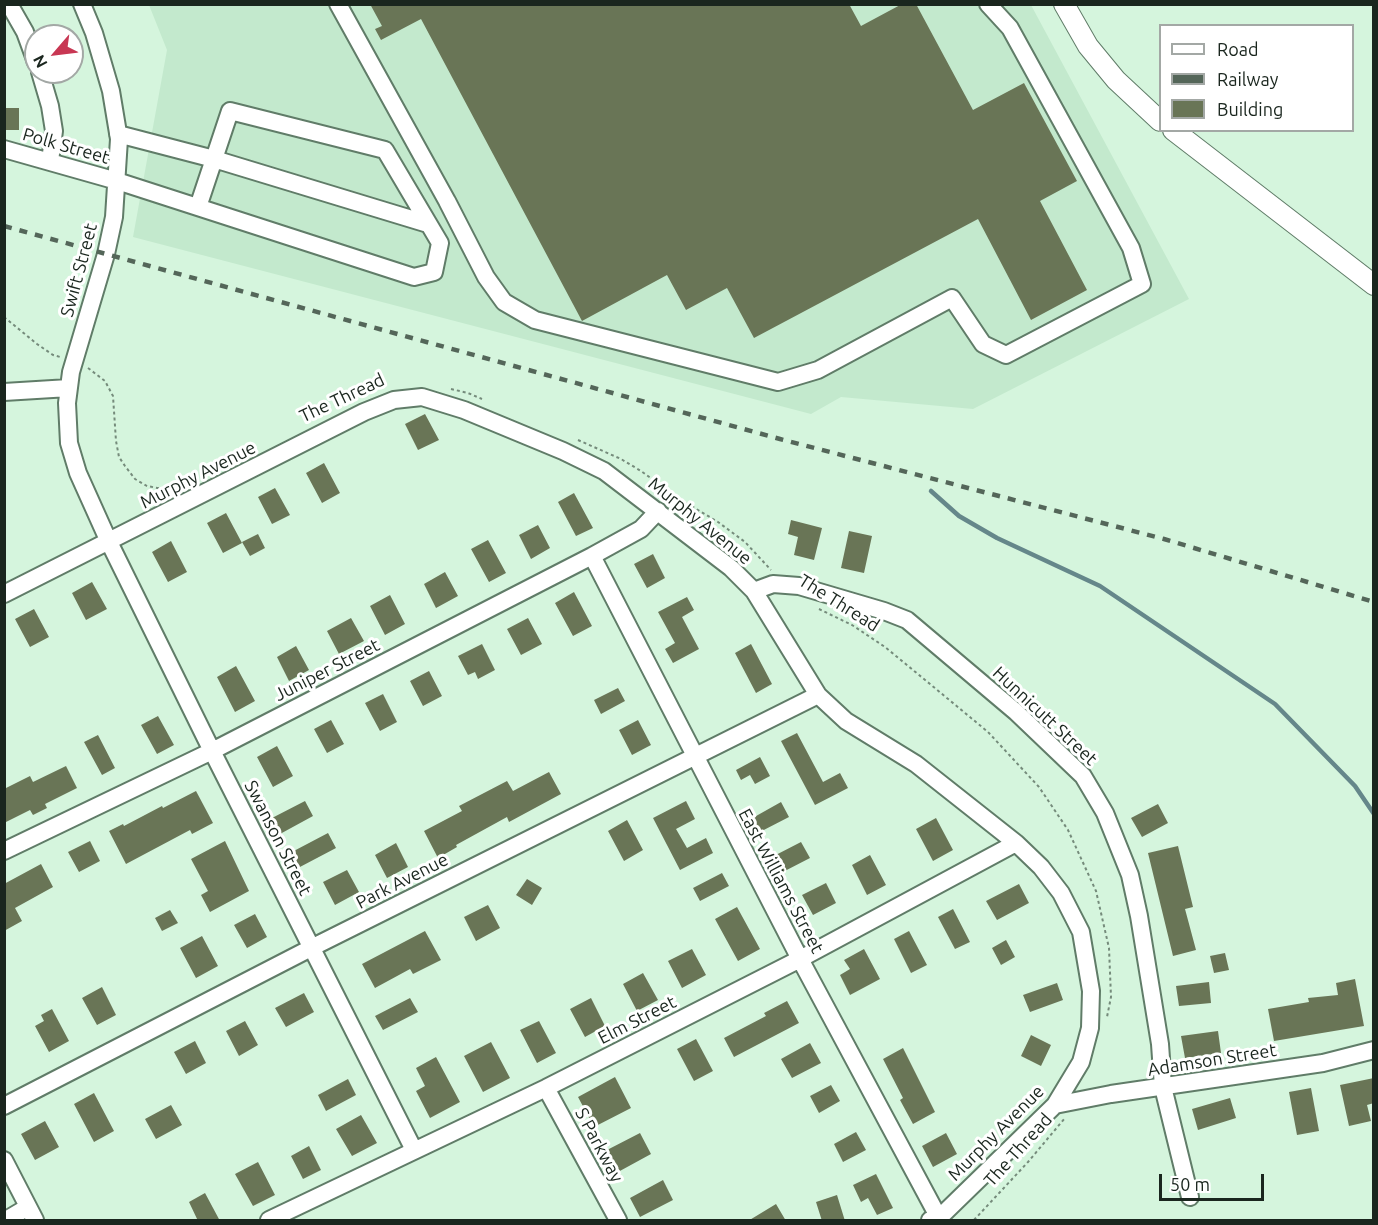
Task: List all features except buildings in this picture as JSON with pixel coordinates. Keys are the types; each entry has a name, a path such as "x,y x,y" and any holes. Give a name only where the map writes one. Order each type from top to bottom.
{"main road":[{"path":"1064,4 1088,46 1116,80 1159,119"},
{"path":"1176,132 1374,285"}],"street":[{"path":"9,4 24,30"},
{"name":"Swift Street","path":"82,4 94,33 111,91 118,134 117,181 114,217 106,254 74,362 69,388 67,403 69,443 78,473 109,542"},
{"path":"338,4 447,201 486,277 504,302 535,320 778,382 818,370 952,298 982,344 1006,355 1142,284 1131,248 1010,28 988,4"},
{"path":"44,84 51,106 54,131 50,161"},
{"path":"198,207 230,111 386,150 428,224"},
{"path":"118,134 214,159 428,224"},
{"name":"Polk Street","path":"4,149 117,181 414,278 434,272 440,243 428,224"},
{"path":"4,392 69,388"},
{"name":"Murphy Avenue","path":"4,594 364,412 394,400 422,397 464,410 563,451 604,471 731,568 754,591 818,695 846,721 916,764 1016,843 1041,867 1061,893 1081,932 1091,991 1090,1028 1080,1062 1055,1105 936,1220"},
{"name":"Juniper Street","path":"4,851 212,751 592,556 641,529 658,511"},
{"name":"Swanson Street","path":"109,542 414,1150"},
{"name":"East Williams Street","path":"592,556 936,1220"},
{"name":"Hunnicutt Street","path":"754,591 773,584 799,586 908,620 1016,712 1083,776 1105,813 1130,875 1160,1044 1163,1088 1190,1197"},
{"name":"Park Avenue","path":"4,1106 311,948 818,695"},
{"name":"Elm Street","path":"269,1221 546,1088 800,959 1016,843"},
{"name":"Adamson Street","path":"1055,1105 1323,1063 1374,1050"},
{"name":"S Parkway","path":"546,1088 618,1221"},
{"path":"4,1160 32,1214 6,1221"}],"path":[{"path":"4,317 53,354 93,370 105,381 113,396 116,441 119,457 124,466 135,479 147,486 176,491"},
{"path":"446,387 488,402"},
{"name":"The Thread","path":"575,438 642,471 678,498 718,522 745,542 784,585"},
{"name":"The Thread","path":"816,607 852,625 885,647 988,732 1039,787 1068,830 1096,891 1109,948 1111,997 1105,1026"},
{"name":"The Thread","path":"974,1221 1058,1128 1077,1101"}],"shaded area":[{"path":"149,5 1031,5 1189,299 973,409 841,397 811,414 133,237 167,50"}],"waterway":[{"path":"931,491 959,516 997,538 1100,586 1275,704 1355,786 1374,814"}],"railway":[{"path":"4,226 780,439 1164,539 1374,602"}]}
